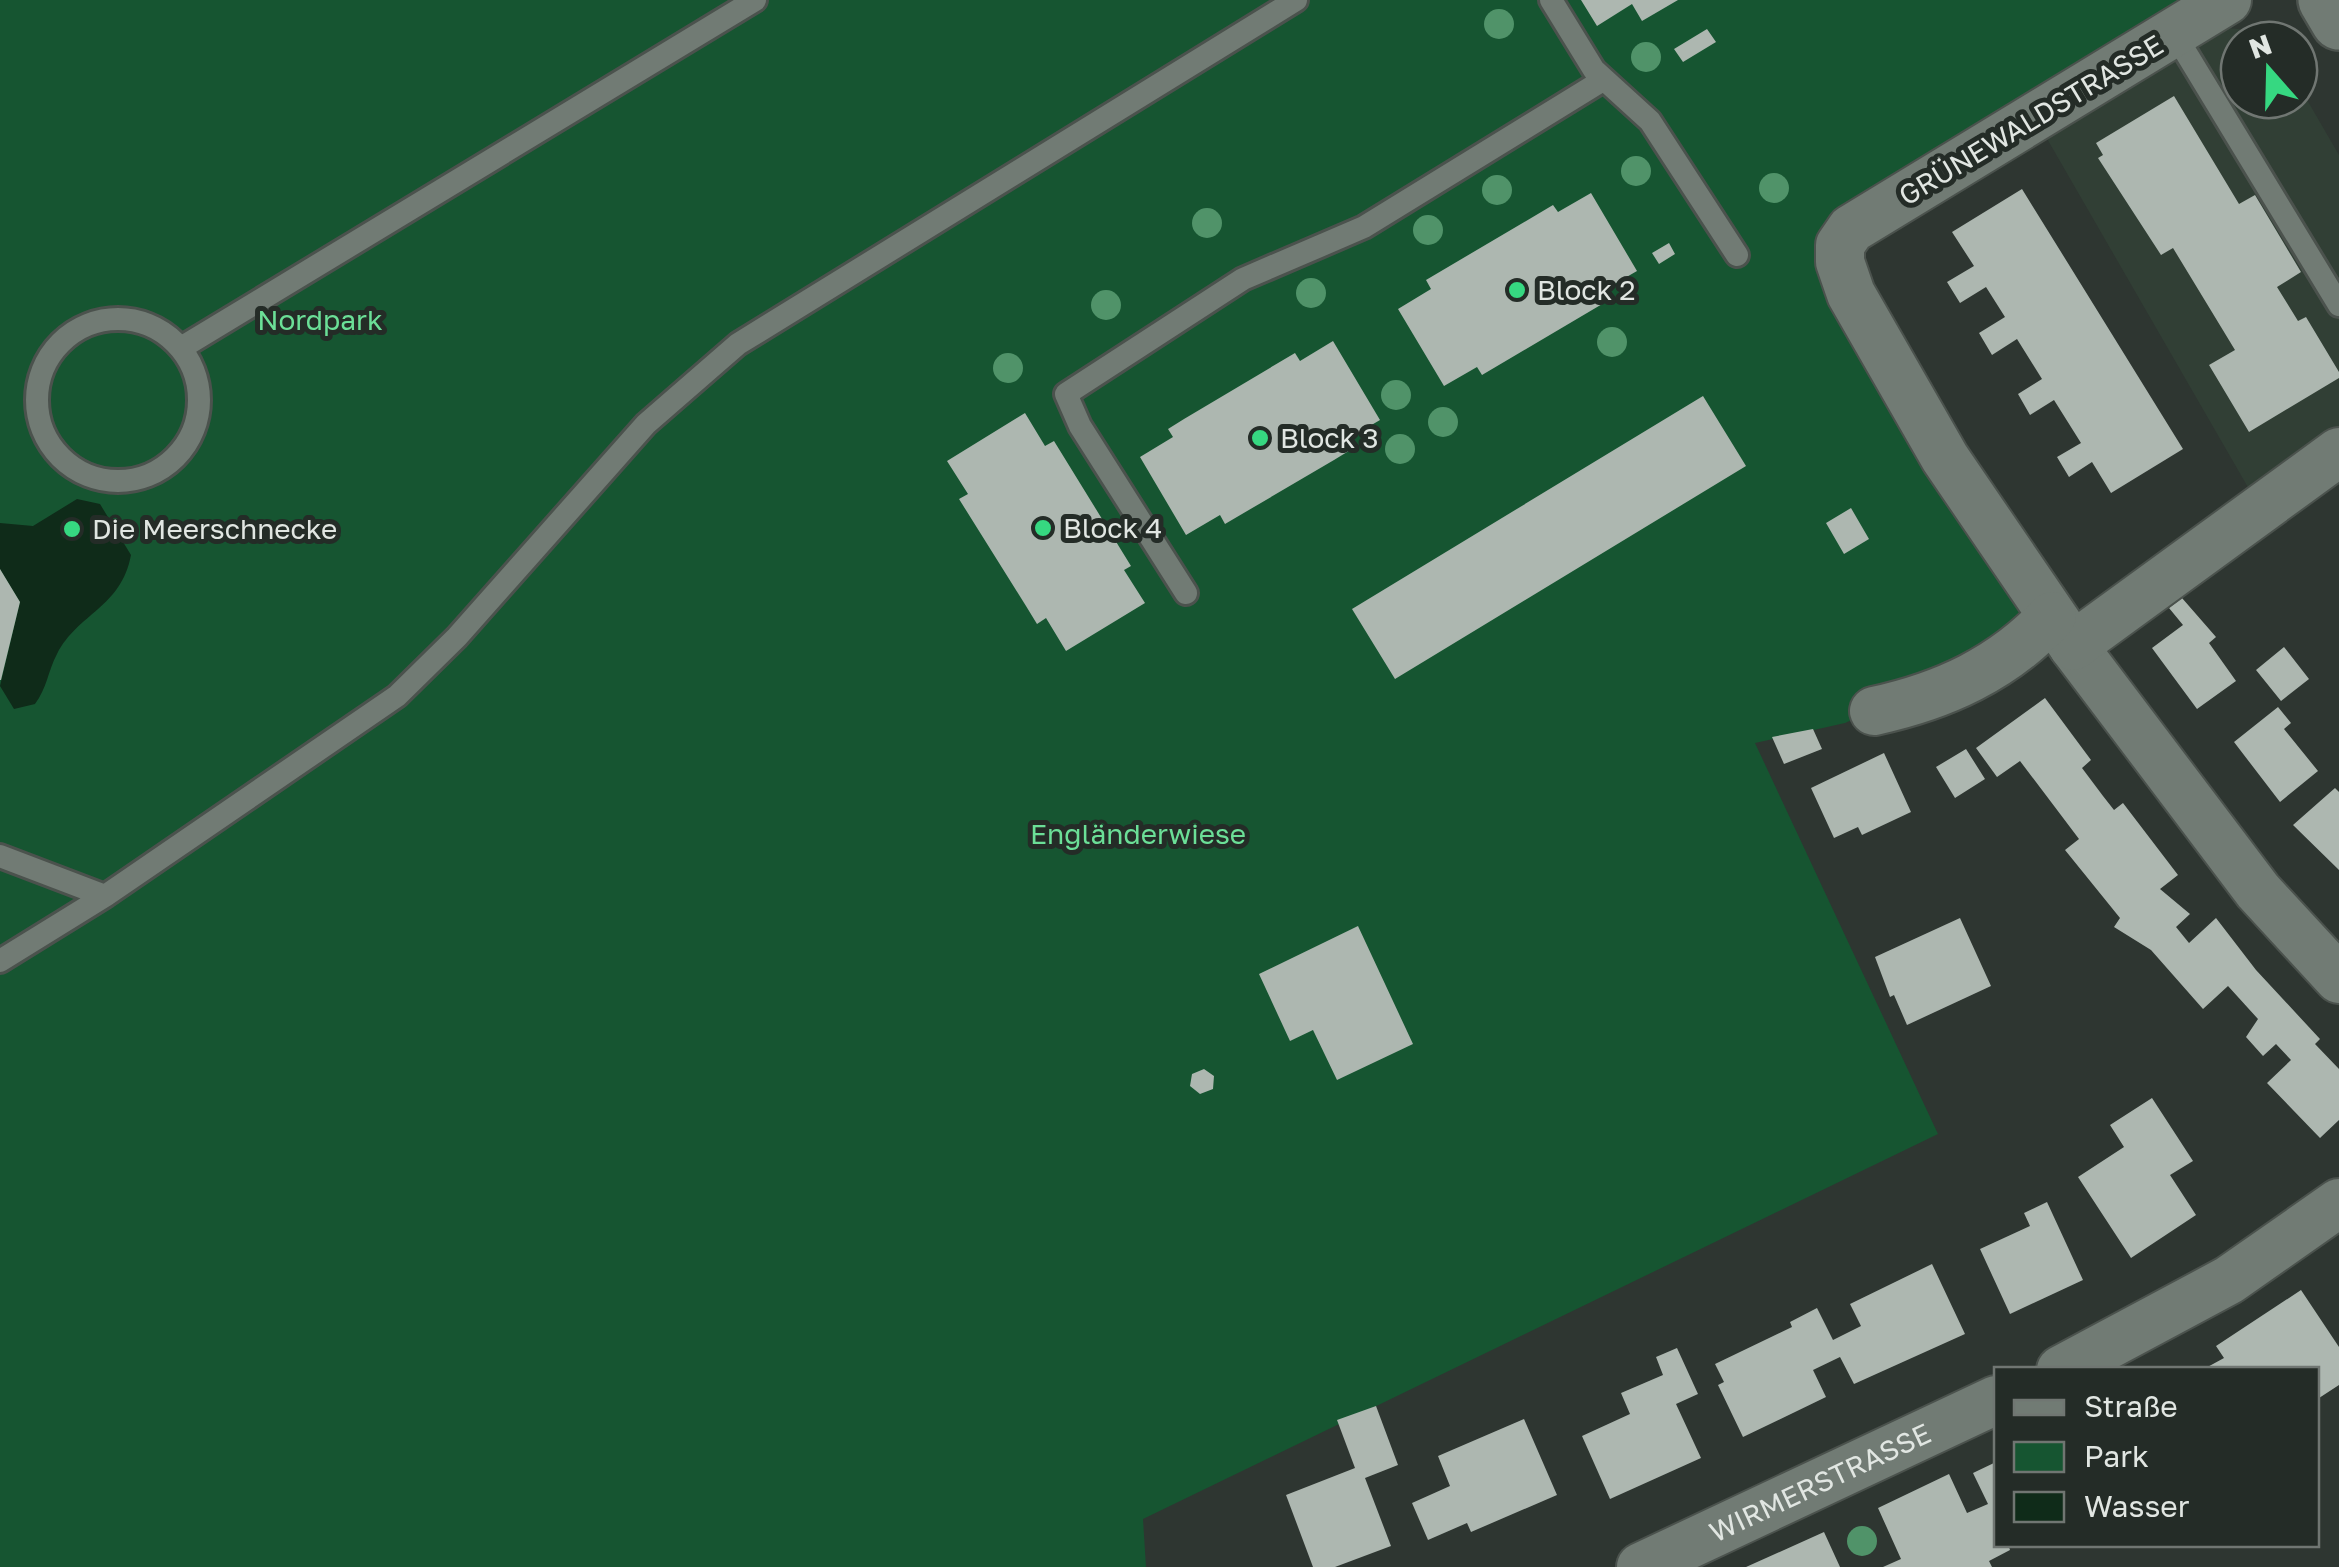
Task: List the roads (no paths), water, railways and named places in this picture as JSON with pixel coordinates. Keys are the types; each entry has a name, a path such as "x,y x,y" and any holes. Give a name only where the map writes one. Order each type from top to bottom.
{"street":[{"name":"GRÜNEWALDSTRASSE","path":"2062,631 1945,458 1851,294 1840,262 1840,245 1851,229 2227,0"},
{"path":"2326,0 2339,22"},
{"path":"1874,712 1970,680 2062,631 2339,452"},
{"path":"2062,631 2258,891 2339,979"},
{"path":"2067,1367 2229,1280 2339,1204"},
{"name":"WIRMERSTRASSE","path":"1641,1567 1994,1401"}],"lane":[{"path":"180,348 755,0"},
{"path":"0,961 106,896 397,696 457,637 646,424 738,344 1296,0"},
{"path":"1551,0 1603,80 1650,121 1737,255"},
{"path":"2174,33 2339,304"},
{"path":"1186,593 1080,426 1066,394 1243,279 1364,227 1603,80"},
{"path":"102,320 131,320 158,330 180,348 196,376 198,412 191,436 168,464 142,477 107,480 74,468 50,444 38,410 38,387 51,355 66,338 102,320"},
{"path":"0,856 106,896"}],"water":[{"path":"77,499 100,504 131,555 126,573 109,599 66,640 35,704 14,709 0,686 20,602 0,569 0,523 33,526"}],"place":[{"name":"Block 2","path":"1517,290"},
{"name":"Block 3","path":"1260,438"},
{"name":"Block 4","path":"1043,528"},
{"name":"Die Meerschnecke","path":"72,529"}],"park label":[{"name":"Nordpark","path":"320,320"},
{"name":"Engländerwiese","path":"1138,834"}]}
